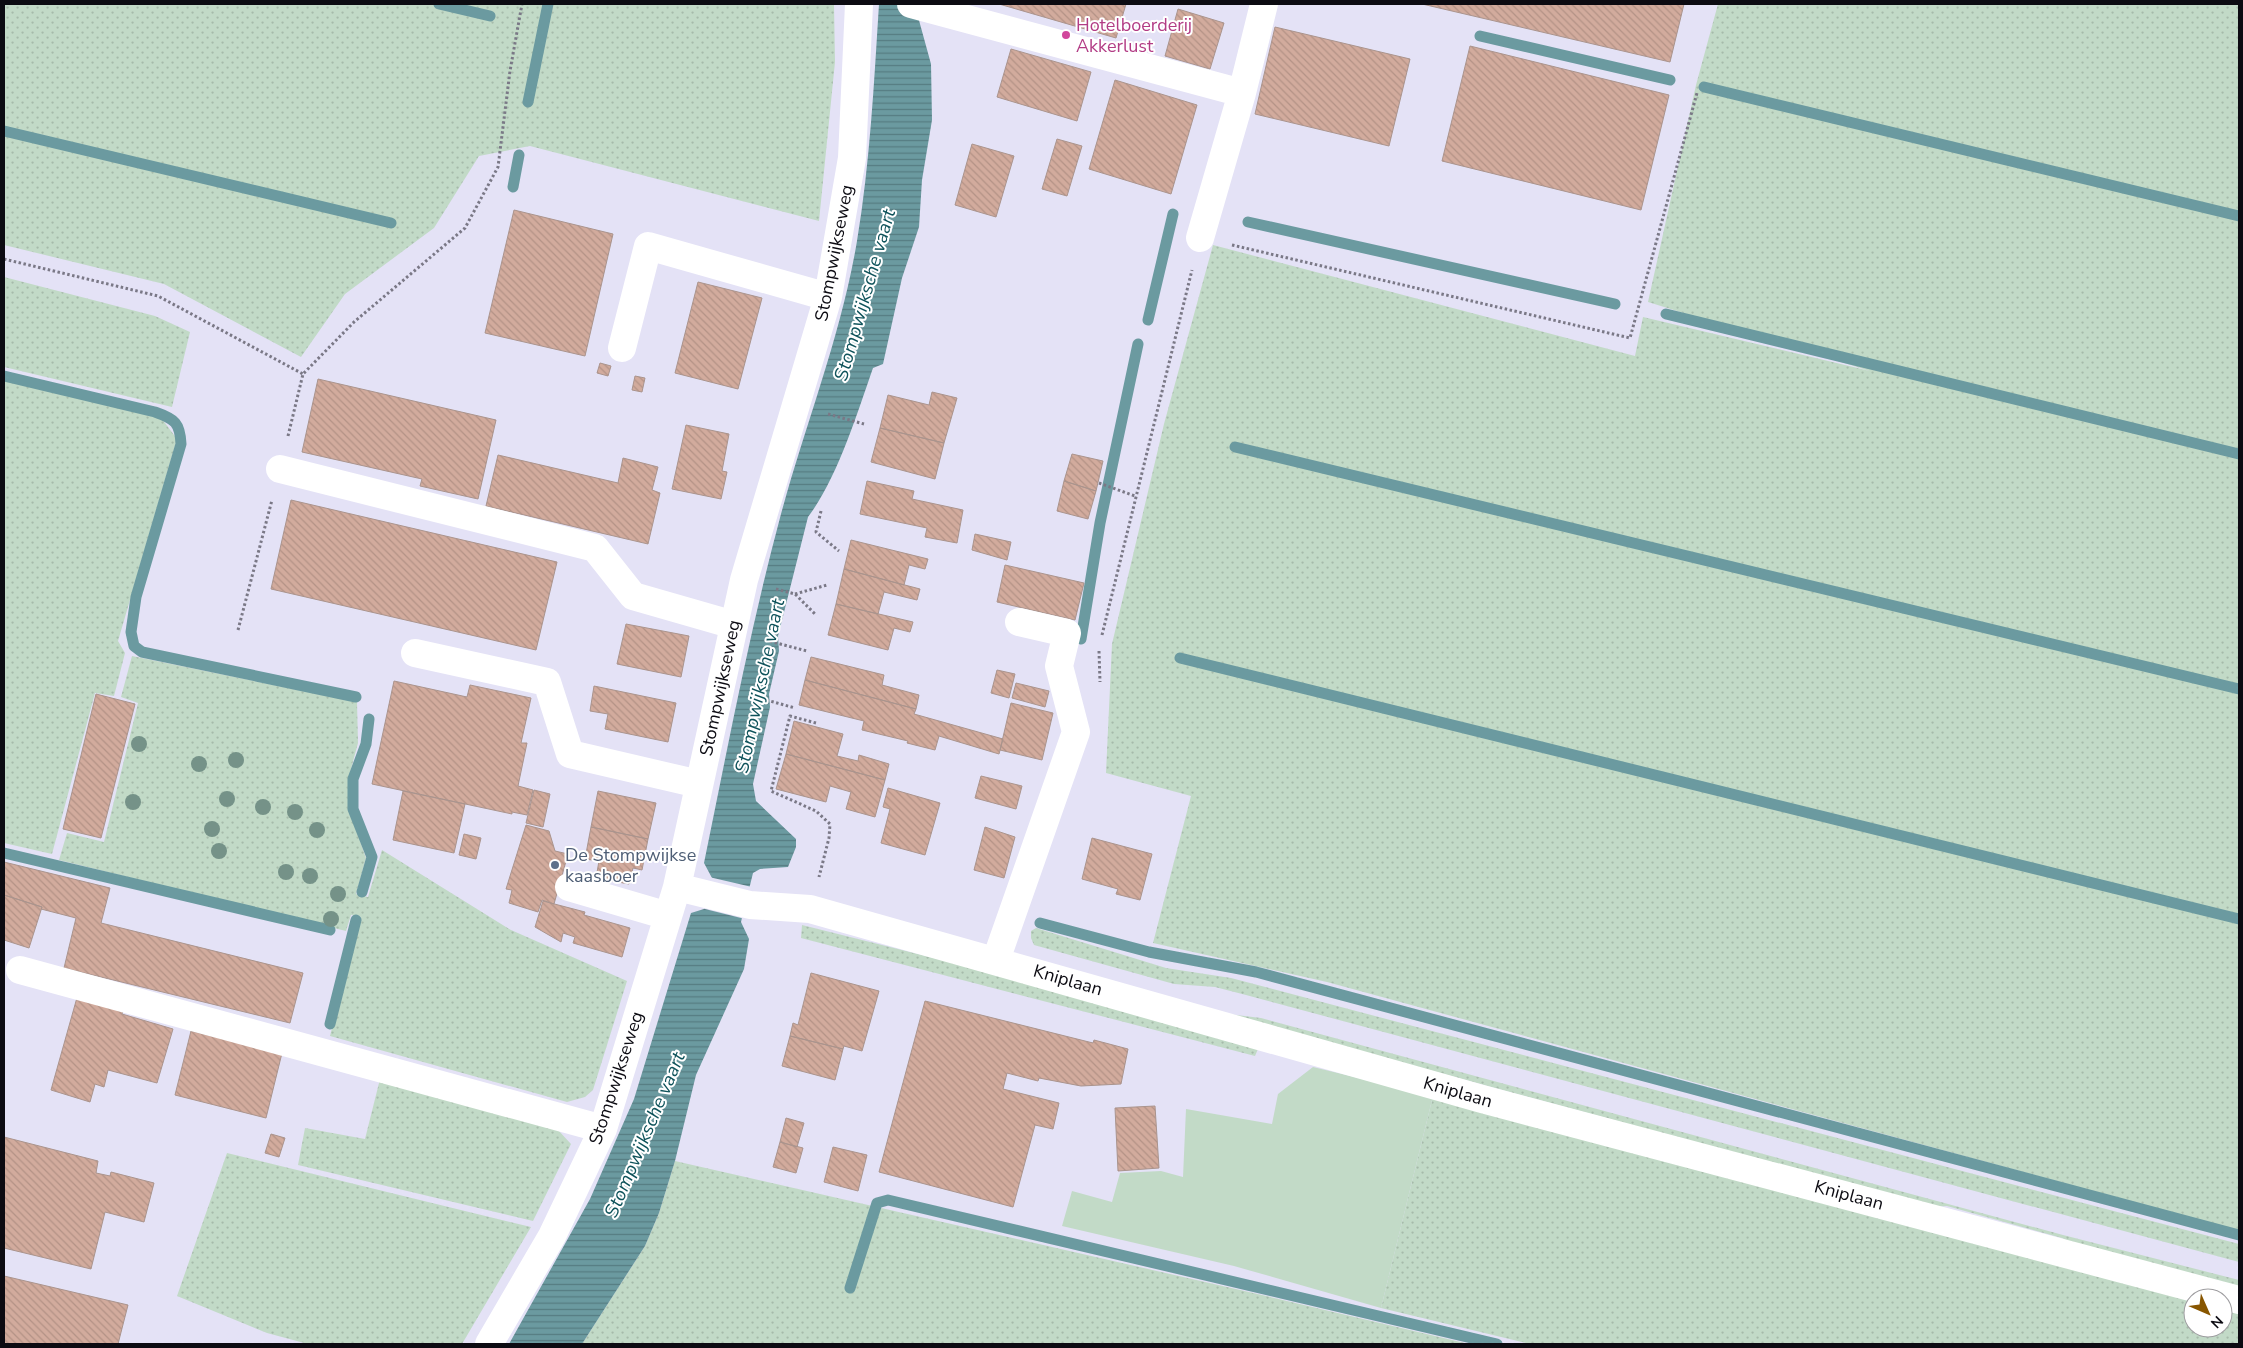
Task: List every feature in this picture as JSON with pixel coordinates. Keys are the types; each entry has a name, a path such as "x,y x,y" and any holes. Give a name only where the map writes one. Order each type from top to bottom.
{"street":[{"name":"Stompwijkseweg","path":"489,1344 552,1236 603,1129 677,886 734,625 767,497 828,297 852,158 859,4"},
{"path":"911,4 1242,93"},
{"path":"1200,238 1242,93 1264,4"},
{"path":"622,348 648,246 828,297"},
{"path":"280,469 595,548 633,596 734,625"},
{"path":"996,960 1076,732 1059,666 1067,633 1018,622"},
{"path":"415,653 547,682 570,754 699,784"},
{"name":"Kniplaan","path":"677,886 750,905 810,909 996,960 1482,1099 2239,1300"},
{"path":"569,887 668,916"},
{"path":"20,970 603,1129"}],"path":[{"path":"238,630 303,374 354,322 465,228 498,167 510,71 522,4"},
{"path":"1100,687 1099,652 1135,496 1200,238 1630,338 1697,93"},
{"path":"4,259 158,296 303,374"},
{"path":"822,413 864,424"},
{"path":"1100,483 1135,496"},
{"path":"821,511 816,532 838,551"},
{"path":"816,615 794,593 828,585"},
{"path":"780,643 808,651"},
{"path":"772,701 795,708"},
{"path":"810,909 829,838 830,824 816,811 771,791 790,716 816,723"}],"shaded area":[{"path":"4,4 834,4 835,62 819,221 530,146 479,156 434,228 345,294 301,357 164,284 4,245"},
{"path":"1718,4 2239,4 2239,1231 1327,982 1153,943 1191,796 1106,773 1112,644 1164,424 1213,245 1635,356 1643,317 1870,371 1648,302 1696,85"},
{"path":"4,277 155,316 190,332 172,407 4,367"},
{"path":"4,377 162,419 177,439 118,641 125,653 114,696 95,693 52,854 4,843"},
{"path":"132,656 357,702 358,743 348,780 348,806 366,858 356,894 368,897 382,850 511,930 627,981 593,1090 585,1097 567,1102 330,1036 361,917 351,915 346,931 59,860 67,833 104,842 138,703 121,697"},
{"path":"802,925 1054,988 1258,1049 1255,1056 801,938"},
{"path":"1036,928 1166,968 1231,978 2239,1244 2239,1262 1246,995 1215,987 1174,984 1034,945 1031,931"},
{"path":"1220,1013 1261,1018 2063,1235 2239,1280 2239,1289 2082,1248 2062,1238 1947,1206 1932,1207"},
{"path":"1313,1067 1433,1096 1381,1308 1234,1266 1062,1226 1072,1191 1112,1202 1120,1173 1161,1171 1183,1177 1186,1109 1272,1124 1278,1094"},
{"path":"380,1079 558,1130 571,1144 533,1221 298,1165 305,1128 365,1139"},
{"path":"1433,1096 2183,1295 2183,1338 2233,1338 2233,1308 2239,1310 2239,1344 1530,1344 1381,1308"},
{"path":"227,1153 531,1227 462,1344 308,1344 267,1333 177,1296"},
{"path":"675,1161 1469,1344 582,1344 645,1246 659,1213"}],"water":[{"name":"Stompwijksche vaart","path":"879,4 918,4 917,13 931,64 932,120 922,180 919,227 902,278 883,364 873,368 837,465 808,517 778,636 779,651 769,694 770,707 753,784 756,801 796,839 796,847 788,867 760,869 753,873 741,922 749,939 744,969 696,1075 675,1161 659,1213 645,1246 582,1344 509,1344 590,1199 634,1099 691,913 704,909 712,878 704,863 759,601 781,514 833,345 857,241 868,153"}],"pier":[{"path":"709,877 752,887 745,919 701,908"}],"building":[{"path":"999,4 1126,4 1116,38"},
{"path":"1422,4 1684,4 1670,62"},
{"path":"1178,9 1224,23 1210,69 1165,56"},
{"path":"1275,27 1410,59 1389,146 1255,114"},
{"path":"1470,46 1669,95 1641,210 1442,161"},
{"path":"1011,49 1091,72 1077,121 997,97"},
{"path":"1115,80 1197,105 1171,194 1089,169"},
{"path":"1057,139 1082,146 1067,196 1042,189"},
{"path":"972,144 1014,156 996,217 955,205"},
{"path":"514,210 613,234 585,356 485,333"},
{"path":"698,282 762,298 738,389 675,373"},
{"path":"600,363 611,366 608,376 597,373"},
{"path":"635,376 645,378 642,392 632,390"},
{"path":"318,379 496,420 478,499 420,486 422,479 302,452"},
{"path":"932,392 957,398 944,443 880,428 888,395 929,405"},
{"path":"686,425 729,434 722,471 727,472 721,499 672,489"},
{"path":"880,428 944,443 935,479 871,462"},
{"path":"1072,454 1103,461 1096,491 1064,481"},
{"path":"498,455 618,483 623,458 658,467 652,490 660,493 648,544 486,506"},
{"path":"867,481 914,491 912,499 963,510 957,543 925,537 927,528 860,514"},
{"path":"1064,481 1096,491 1088,519 1057,511"},
{"path":"291,500 557,562 536,650 271,589"},
{"path":"975,534 1011,542 1007,560 972,550"},
{"path":"851,540 928,559 925,569 909,565 904,585 844,569"},
{"path":"1005,565 1084,583 1075,620 997,602"},
{"path":"844,569 920,589 917,600 884,592 878,614 836,604"},
{"path":"836,604 913,622 910,632 894,628 888,650 828,635"},
{"path":"626,624 689,636 681,677 617,664"},
{"path":"811,657 884,675 882,685 919,695 916,709 805,680"},
{"path":"997,670 1015,674 1009,698 991,693"},
{"path":"805,680 916,709 914,714 1003,739 999,754 939,736 935,750 907,743 908,741 862,730 864,721 799,705"},
{"path":"394,681 467,697 470,685 531,698 521,743 527,743 518,786 533,790 527,815 512,812 512,814 372,784"},
{"path":"1016,683 1049,691 1045,707 1012,698"},
{"path":"594,686 676,703 668,742 605,729 608,714 590,711"},
{"path":"96,694 135,704 101,838 63,829"},
{"path":"1011,703 1053,713 1042,760 1000,750"},
{"path":"794,721 843,734 837,756 858,761 859,755 889,764 885,780 786,754"},
{"path":"786,754 885,780 875,817 846,809 851,792 830,786 826,802 776,789"},
{"path":"981,776 1022,786 1016,809 975,798"},
{"path":"888,788 940,803 925,855 881,843 890,809 883,807"},
{"path":"534,790 550,794 543,827 526,823"},
{"path":"403,791 465,804 454,853 393,840"},
{"path":"598,791 656,803 648,839 591,827"},
{"path":"526,825 549,831 555,851 568,854 554,904 542,900 538,912 509,903 512,890 506,889"},
{"path":"591,827 648,839 642,870 633,868 629,884 596,878 599,861 585,859"},
{"path":"985,827 1015,837 1004,878 974,870"},
{"path":"464,834 481,838 476,859 459,855"},
{"path":"1092,838 1152,854 1140,900 1116,894 1118,889 1082,879"},
{"path":"4,862 110,888 101,923 303,973 290,1023 64,968 76,918 41,909 42,907 4,895"},
{"path":"4,895 42,907 29,948 4,940"},
{"path":"543,901 585,912 584,915 630,928 622,957 573,943 575,937 563,933 561,942 535,927"},
{"path":"811,973 879,991 862,1051 844,1046 843,1049 790,1036 793,1023 798,1025"},
{"path":"78,994 124,1008 122,1014 173,1029 157,1083 108,1070 104,1087 95,1084 90,1102 51,1090"},
{"path":"925,1001 1093,1043 1094,1040 1128,1049 1121,1084 1081,1086 1039,1078 1038,1081 1007,1073 1003,1089 1059,1103 1053,1129 1035,1125 1013,1207 879,1172"},
{"path":"191,1031 282,1053 266,1118 175,1095"},
{"path":"790,1036 843,1049 835,1080 782,1066"},
{"path":"1155,1106 1159,1168 1118,1171 1115,1108"},
{"path":"786,1118 804,1123 797,1147 780,1142"},
{"path":"271,1134 285,1138 279,1157 265,1153"},
{"path":"4,1137 98,1161 96,1173 110,1176 111,1172 154,1183 144,1222 105,1212 91,1269 4,1248"},
{"path":"780,1142 803,1148 796,1173 773,1167"},
{"path":"833,1147 867,1155 858,1191 824,1182"},
{"path":"4,1276 128,1305 118,1344 4,1344"}],"waterway":[{"path":"439,4 490,16"},
{"path":"528,102 548,4"},
{"path":"1480,36 1670,80"},
{"path":"1704,87 2239,216"},
{"path":"4,131 391,223"},
{"path":"513,187 519,155"},
{"path":"1148,320 1173,214"},
{"path":"1248,222 1615,304"},
{"path":"1666,314 2239,454"},
{"path":"1081,639 1100,523 1138,344"},
{"path":"4,376 155,412 172,420 178,426 181,444 136,597 131,632 134,646 142,652 356,697"},
{"path":"1235,447 2239,689"},
{"path":"1180,658 2239,919"},
{"path":"362,892 372,857 353,809 353,779 366,744 369,719"},
{"path":"4,853 330,930"},
{"path":"330,1024 356,920"},
{"path":"1040,923 1149,952 1256,972 2239,1235"},
{"path":"850,1288 877,1203 888,1200 1497,1344"}],"place":[{"name":"Hotelboerderij Akkerlust","path":"1066,35"},
{"name":"De Stompwijkse kaasboer","path":"555,865"}]}
